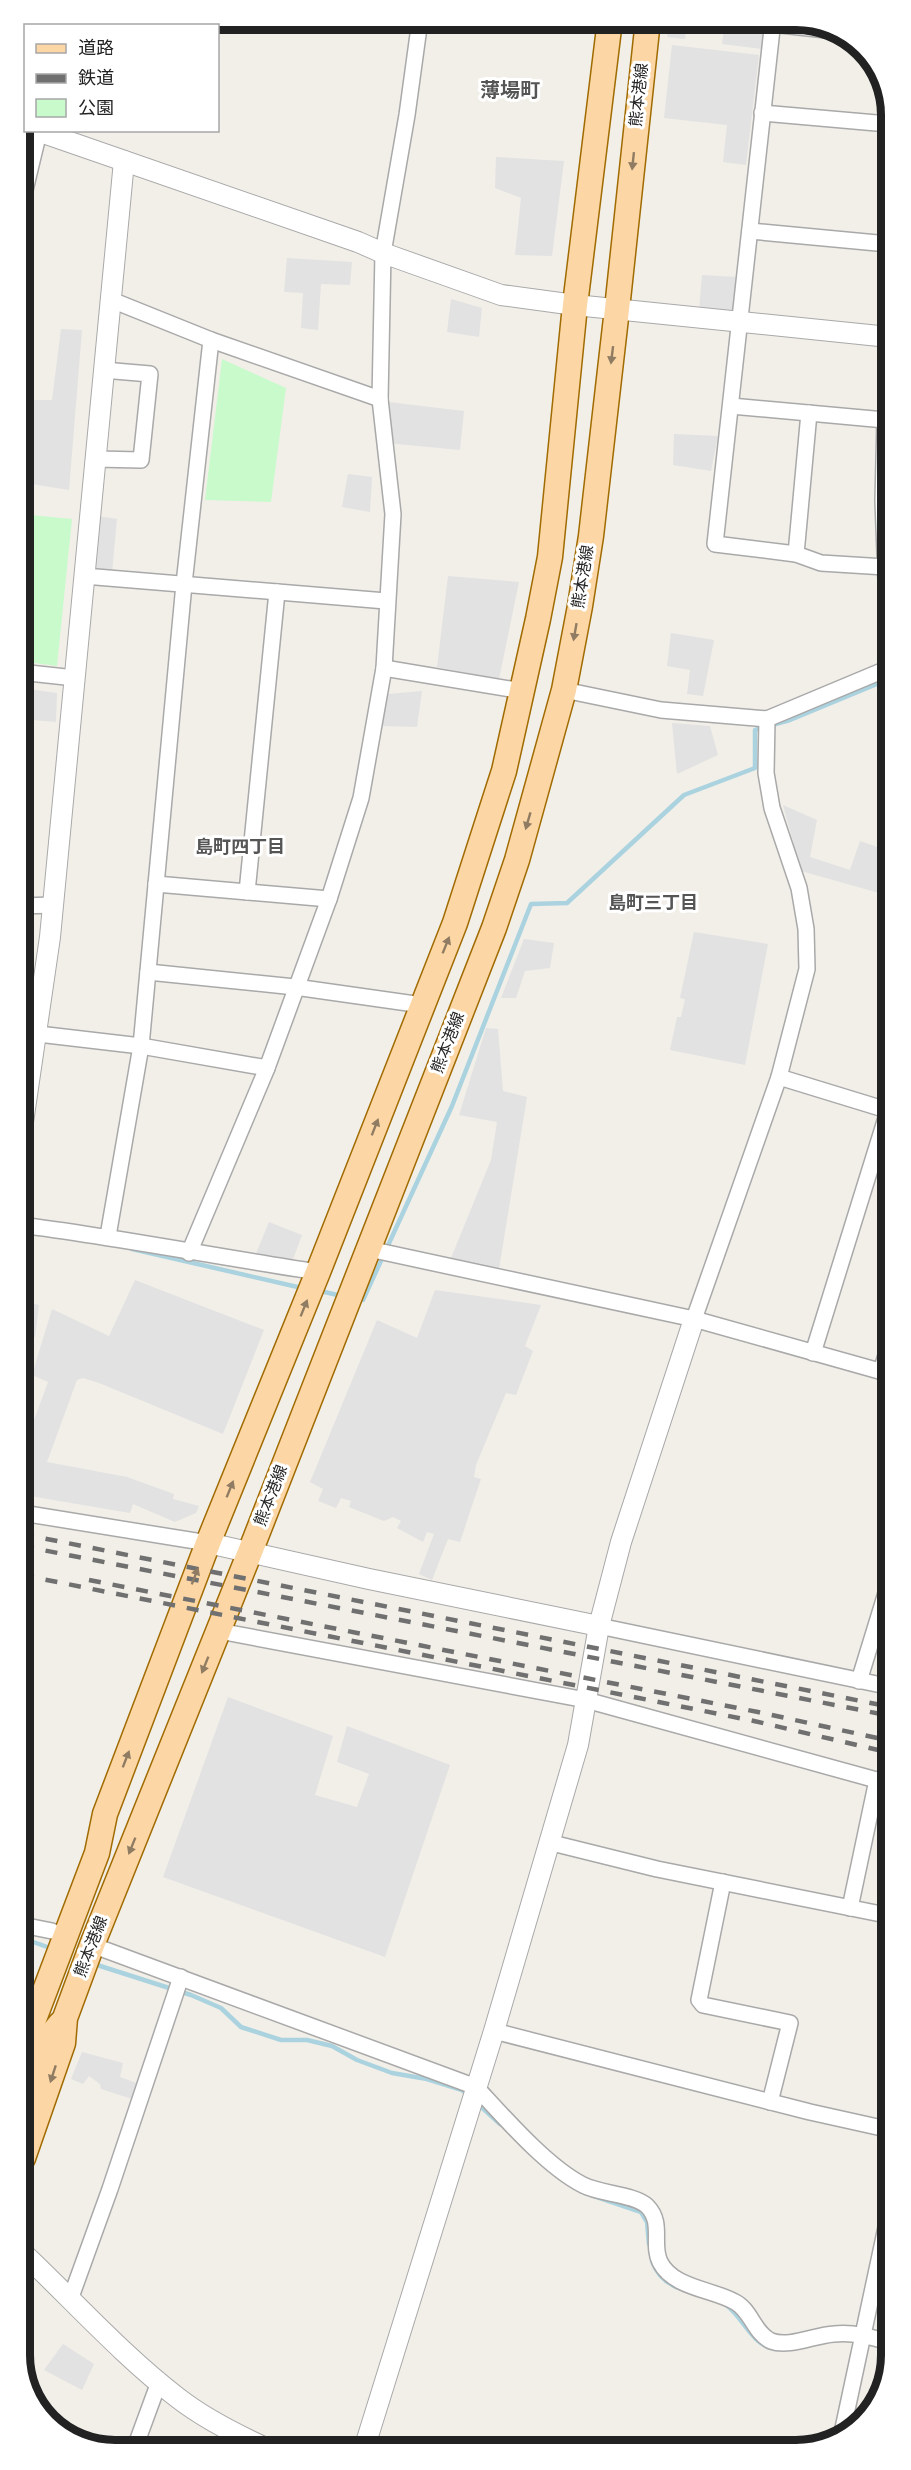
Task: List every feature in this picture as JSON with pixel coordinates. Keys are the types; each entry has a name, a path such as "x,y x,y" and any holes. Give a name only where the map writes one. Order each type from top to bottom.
{"main road":[{"name":"熊本港線","path":"30,2030 97,1853 105,1814 208,1543 318,1272 455,923 504,771 550,557 575,305 609,30"},
{"name":"熊本港線","path":"30,2136 63,2043 65,2018 92,1945 219,1631 369,1249 494,928 517,860 564,690 591,536 647,30"},
{"name":"熊本港線","path":"30,1986 86,1845 105,1814"},
{"name":"熊本港線","path":"30,2074 51,2035 65,2018"}],"street":[{"path":"189,1253 267,1068 329,899 361,798 384,668 393,514 380,399 383,253 407,115 419,30"},
{"path":"772,30 715,544 796,554 821,563 881,567"},
{"path":"762,113 881,123"},
{"path":"30,149 33,132"},
{"path":"39,132 358,242 501,295 575,305 881,336"},
{"path":"30,1028 53,905 96,459 109,298 124,161"},
{"path":"750,231 881,243"},
{"path":"109,298 212,340 380,399"},
{"path":"108,1236 141,1046 184,584 212,340"},
{"path":"96,459 141,460 150,374 103,370"},
{"path":"731,406 881,420"},
{"path":"796,554 809,413"},
{"path":"84,576 387,600"},
{"path":"247,892 277,592"},
{"path":"384,668 522,691"},
{"path":"564,690 661,710 767,719 881,671"},
{"path":"30,673 75,678"},
{"path":"367,2440 494,2031 578,1745 599,1626 621,1542 694,1319 779,1077 807,969 806,929 799,888 772,808 766,773 767,719"},
{"path":"156,884 329,899"},
{"path":"30,906 53,905"},
{"path":"148,972 295,987 422,1005"},
{"path":"30,1033 141,1046 267,1068"},
{"path":"779,1077 881,1107"},
{"path":"813,1353 881,1135"},
{"path":"30,1226 108,1236 189,1253 318,1272"},
{"path":"369,1249 694,1319 881,1372"},
{"path":"30,1515 208,1543 369,1580 881,1685"},
{"path":"859,1681 881,1609"},
{"path":"219,1631 586,1700 881,1781"},
{"path":"850,1908 881,1793"},
{"path":"548,1842 723,1882 881,1914"},
{"path":"723,1882 699,2000 703,2005 790,2023 770,2102"},
{"path":"30,1927 52,1931"},
{"path":"92,1945 476,2087 510,2124 548,2159 581,2184 602,2193 645,2204 655,2217 659,2262 676,2279 736,2302 753,2320 762,2336 774,2342 833,2334 863,2335 881,2340"},
{"path":"70,2297 110,2189 181,1977"},
{"path":"494,2031 770,2102 881,2128"},
{"path":"844,2425 881,2251"},
{"path":"30,2260 109,2337 178,2398 249,2440"},
{"path":"138,2440 159,2382"}],"green space":[{"path":"222,359 286,388 271,502 205,500"},
{"path":"30,515 72,519 57,666 30,662"}],"shaded area":[{"path":"668,30 686,30 685,39 667,37"},
{"path":"724,30 765,30 762,49 722,44"},
{"path":"672,45 759,55 746,165 723,162 727,125 664,118"},
{"path":"496,157 564,161 552,256 515,255 521,198 495,188"},
{"path":"287,258 352,262 350,285 321,284 318,330 301,328 303,293 284,292"},
{"path":"702,275 737,277 732,312 699,310"},
{"path":"451,299 482,308 479,337 447,332"},
{"path":"61,329 82,330 69,490 30,484 32,400 52,400"},
{"path":"388,402 464,411 460,450 387,443"},
{"path":"674,434 718,436 711,471 673,465"},
{"path":"348,474 372,477 370,512 342,507"},
{"path":"98,516 117,519 112,572 95,571"},
{"path":"448,576 519,582 499,679 437,667"},
{"path":"671,633 714,640 703,696 687,694 690,670 667,666"},
{"path":"30,689 57,693 56,722 30,720"},
{"path":"422,691 417,727 381,726 388,694"},
{"path":"672,723 710,726 718,755 677,774"},
{"path":"783,805 817,820 810,857 850,870 860,841 881,848 879,893 801,871"},
{"path":"694,932 768,944 745,1065 670,1050 677,1017 681,1017 685,999 680,998"},
{"path":"524,939 554,943 550,968 525,971 516,998 501,998"},
{"path":"486,1028 498,1029 503,1091 527,1097 499,1269 451,1258 491,1160 497,1122 459,1115"},
{"path":"269,1222 302,1235 292,1262 255,1256"},
{"path":"135,1280 264,1330 223,1434 99,1383 83,1378 77,1380 47,1462 127,1477 174,1494 173,1499 199,1506 196,1513 175,1522 133,1504 130,1513 30,1496 30,1431 48,1382 32,1375 52,1309 109,1336"},
{"path":"435,1290 541,1305 525,1346 533,1351 516,1395 506,1393 476,1465 474,1477 481,1479 460,1542 448,1539 432,1580 419,1574 434,1534 427,1532 423,1542 397,1528 401,1521 393,1517 384,1521 349,1507 351,1501 341,1498 336,1508 318,1501 323,1489 310,1482 377,1320 417,1338"},
{"path":"30,1303 39,1305 35,1337 30,1336"},
{"path":"228,1697 333,1736 315,1795 357,1807 369,1774 337,1762 347,1726 450,1765 385,1957 163,1877"},
{"path":"82,2052 123,2063 120,2077 139,2084 132,2099 101,2089 100,2084 89,2076 83,2084 71,2079"},
{"path":"63,2344 94,2364 82,2390 44,2370"}],"waterway":[{"path":"356,1299 363,1300 452,1106 531,904 567,903 684,795 755,768 755,730 790,720 881,682"},
{"path":"132,1249 302,1288"},
{"path":"320,1291 342,1296"},
{"path":"30,1941 53,1949"},
{"path":"94,1964 191,1995 221,2008 241,2027 281,2040 307,2040 332,2046 357,2060 392,2073 427,2079 462,2090 469,2096"},
{"path":"477,2103 500,2124"},
{"path":"585,2193 641,2212 647,2222 649,2244"},
{"path":"652,2261 664,2279 682,2289"},
{"path":"726,2305 761,2344 777,2349"}],"railway":[{"path":"30,1536 881,1705"},
{"path":"30,1548 881,1714"},
{"path":"30,1577 754,1721 881,1751"},
{"path":"89,1580 758,1712 881,1739"}],"district":[{"name":"薄場町","path":"510,92"},
{"name":"島町四丁目","path":"240,848"},
{"name":"島町三丁目","path":"653,904"}]}
